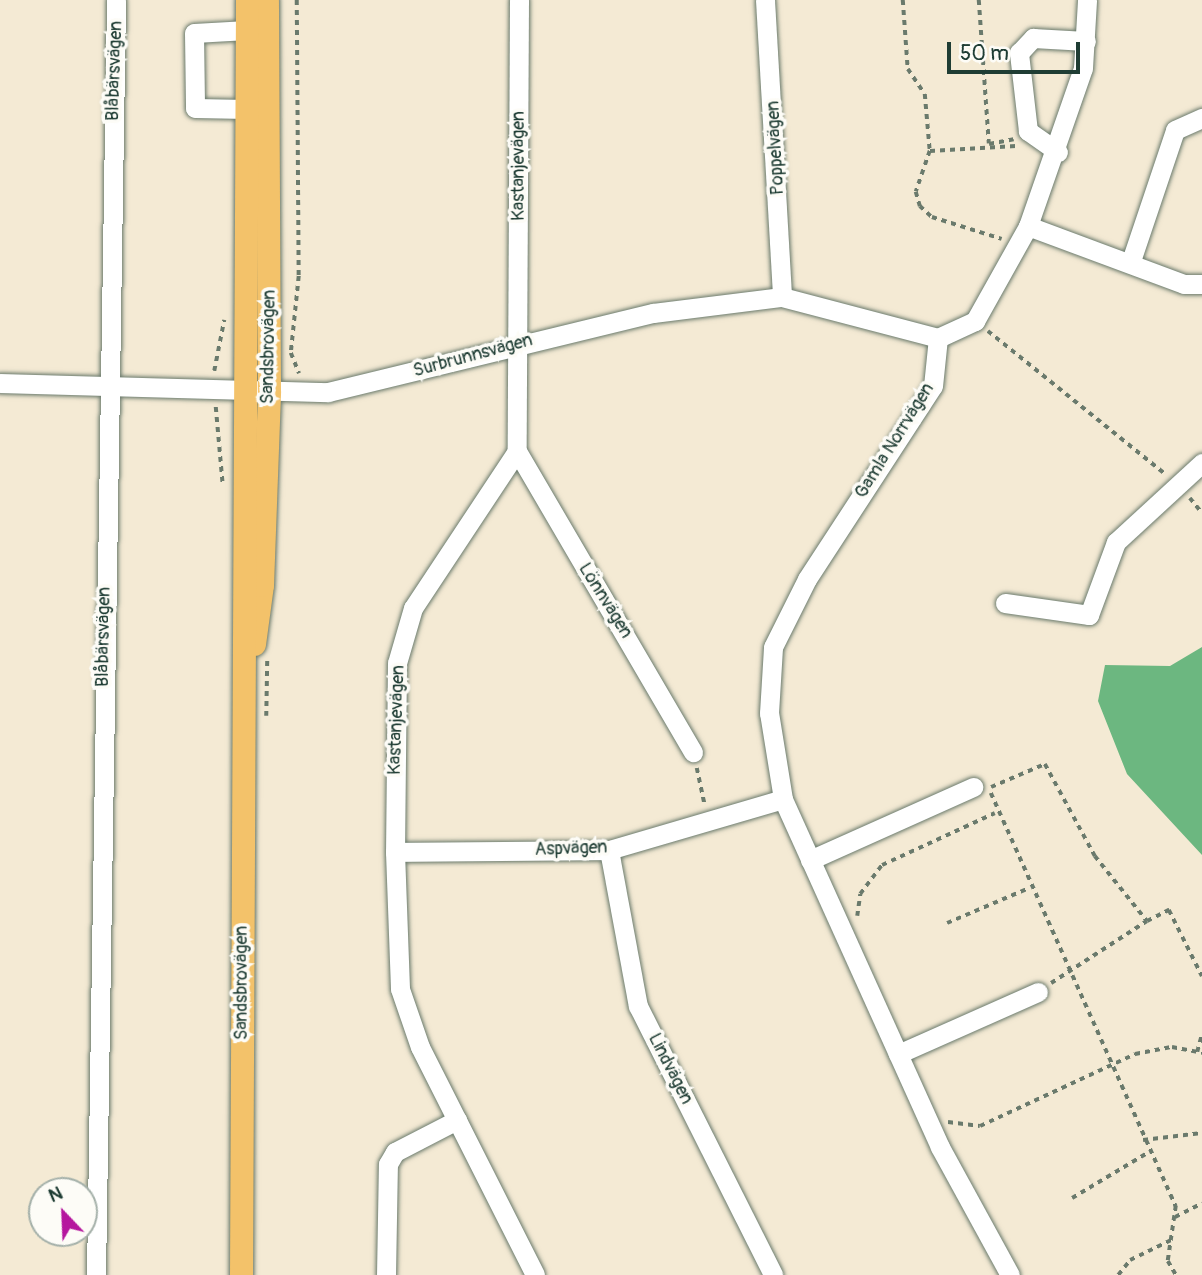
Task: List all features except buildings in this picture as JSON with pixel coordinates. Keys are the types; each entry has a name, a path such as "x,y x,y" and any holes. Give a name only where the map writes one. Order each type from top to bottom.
{"main road":[{"name":"Sandsbrovägen","path":"241,1275 246,692 240,588 247,0"},
{"name":"Sandsbrovägen","path":"246,692 262,585 270,391 267,0"}],"street":[{"name":"Blåbärsvägen","path":"96,1275 106,387 117,0"},
{"name":"Kastanjevägen","path":"519,0 520,342 517,452 413,608 397,663 395,852 400,989 420,1047 536,1275"},
{"name":"Poppelvägen","path":"765,0 782,297"},
{"path":"938,338 975,321 1058,152 1086,41 1087,0"},
{"path":"247,30 194,33 195,108 247,108"},
{"path":"1058,152 1028,131 1019,53 1033,38 1086,41"},
{"path":"1131,261 1175,130 1202,118"},
{"path":"1020,228 1131,261 1184,284 1202,284"},
{"name":"Surbrunnsvägen","path":"0,383 270,391 372,385 520,342 718,301 782,297 938,338"},
{"name":"Gamla Norrvägen","path":"938,338 933,386 807,579 773,647 769,713 783,799 928,1120 1010,1275"},
{"name":"Lönnvägen","path":"517,452 693,752"},
{"path":"1005,603 1089,615 1116,542 1202,463"},
{"path":"810,860 982,787"},
{"name":"Aspvägen","path":"395,852 609,850 783,799"},
{"name":"Lindvägen","path":"609,850 638,1006 773,1275"},
{"path":"898,1054 1038,992"},
{"path":"386,1275 388,1164 395,1152 457,1119"}],"path":[{"path":"903,0 908,69 925,94 930,151 916,192 920,205 932,217 1007,241 1020,228"},
{"path":"979,0 989,144"},
{"path":"930,151 989,144 1028,131"},
{"path":"975,321 1178,485 1202,513"},
{"path":"693,752 709,821"},
{"path":"1147,920 1094,856 1045,764 982,787 1071,970 1114,1064 1143,1140 1177,1206 1168,1261 1176,1275"},
{"path":"856,926 860,894 882,865 995,813"},
{"path":"947,923 1029,888"},
{"path":"1038,992 1147,920 1169,910 1202,976"},
{"path":"928,1120 980,1126 1114,1064 1172,1047 1199,1053 1202,1033"},
{"path":"1143,1140 1202,1133"},
{"path":"1072,1198 1149,1152"},
{"path":"1175,1217 1202,1203"},
{"path":"1118,1275 1130,1260 1172,1239"}],"green space":[{"path":"1202,647 1202,855 1127,774 1098,701 1105,665 1170,666"}]}
